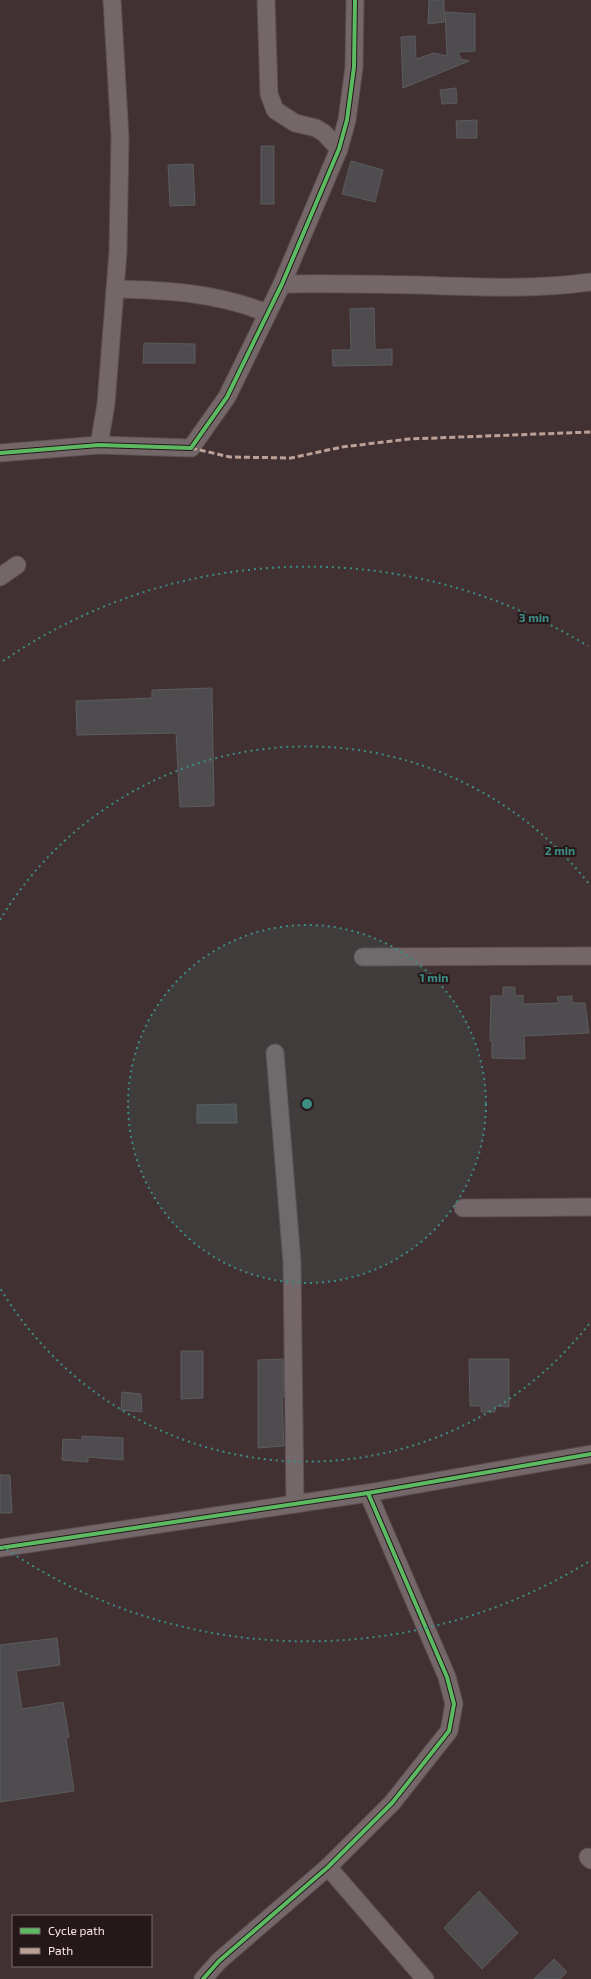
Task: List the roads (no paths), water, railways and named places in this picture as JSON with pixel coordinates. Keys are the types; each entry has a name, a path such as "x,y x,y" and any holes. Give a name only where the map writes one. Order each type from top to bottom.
{"street":[{"path":"99,445 106,404 118,252 120,137 112,0"},
{"path":"266,0 269,94 275,110 295,123 316,128 324,133 339,149"},
{"path":"0,453 99,445 191,448 227,397 282,284 339,149 347,120 354,67 355,0"},
{"path":"282,284 333,283 497,288 570,285 591,282"},
{"path":"115,289 161,290 206,296 239,302 267,313"},
{"path":"0,577 17,565"},
{"path":"363,957 591,956"},
{"path":"275,1053 292,1262 295,1504"},
{"path":"463,1208 591,1207"},
{"path":"0,1548 368,1493 591,1454"},
{"path":"203,1979 219,1961 328,1867 392,1803 449,1731 454,1704 447,1677 368,1493"},
{"path":"328,1867 425,1979"}]}
